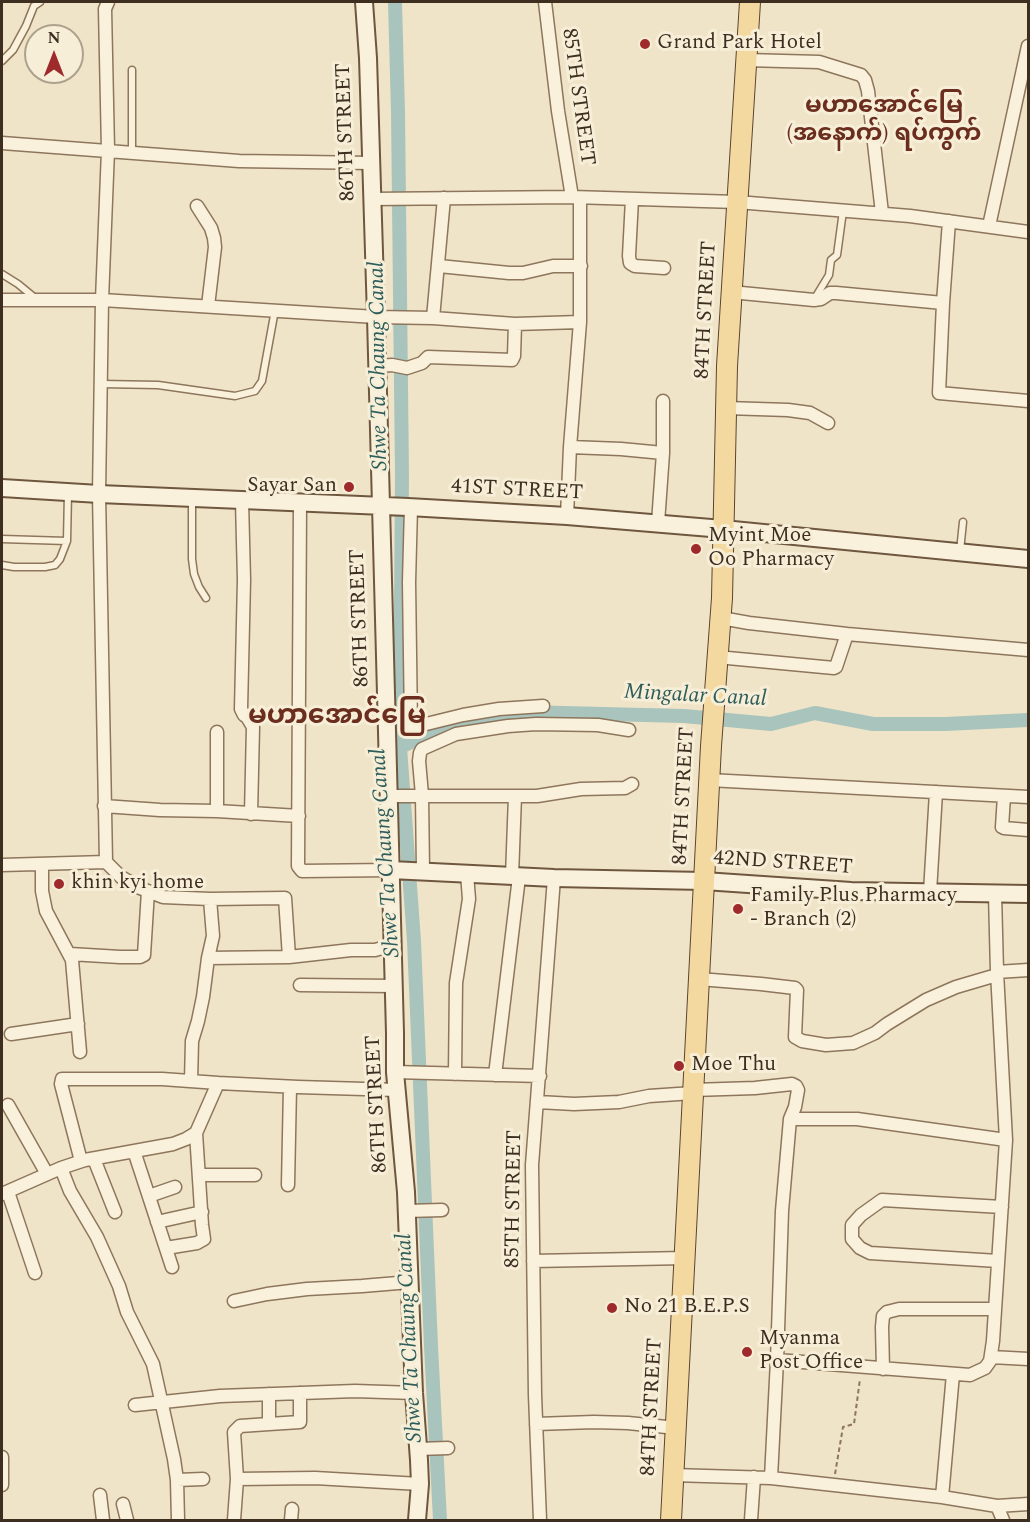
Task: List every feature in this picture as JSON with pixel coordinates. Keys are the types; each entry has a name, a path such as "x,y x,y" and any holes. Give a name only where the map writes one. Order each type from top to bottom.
{"main road":[{"name":"86TH STREET","path":"364,2 368,58 370,163 378,199 384,365 383,506 396,870 394,986 402,1072 397,1090 413,1211 410,1282 414,1393 424,1449 417,1521"},
{"name":"84TH STREET","path":"671,1521 720,618 731,292 750,2"},
{"name":"41ST STREET","path":"2,488 567,516 1029,559"},
{"name":"42ND STREET","path":"396,870 554,878 704,881 851,891 1029,894"}],"street":[{"path":"107,2 105,9 108,150 102,300 99,494 106,862 121,877 163,897 285,898 289,957"},
{"name":"85TH STREET","path":"545,2 558,111 576,197 581,266 580,322 567,516"},
{"path":"989,226 1029,46"},
{"path":"746,60 819,63 861,75 868,91 882,213"},
{"path":"2,143 240,161 370,163"},
{"path":"378,199 576,197 737,202 882,213 1029,232"},
{"path":"433,318 444,198"},
{"path":"632,199 630,263 634,266 664,268"},
{"path":"197,206 211,228 215,247 208,306"},
{"path":"949,221 939,393 1029,401"},
{"path":"439,266 509,273 523,273 553,266 581,266"},
{"path":"731,292 814,300 830,293 836,293 943,303"},
{"path":"2,300 102,300 515,324 580,322"},
{"path":"384,365 407,368 422,363 428,357 512,360 515,324"},
{"path":"658,523 663,453 663,400"},
{"path":"726,408 810,413 828,423"},
{"path":"570,447 663,453"},
{"path":"242,501 244,580 242,709 253,726 251,814"},
{"path":"300,503 298,866 302,871 396,870"},
{"path":"410,507 411,726 499,709 543,706"},
{"path":"720,618 847,634 1029,650"},
{"path":"717,657 834,668 847,634"},
{"path":"422,872 419,770 422,749 456,734 508,726 598,725 629,730"},
{"path":"217,732 217,811"},
{"path":"710,780 1029,797"},
{"path":"394,796 537,796 580,789 625,788 632,783"},
{"path":"930,892 936,792"},
{"path":"495,1075 515,876 515,796"},
{"path":"1004,796 1002,827 1029,830"},
{"path":"104,806 299,816"},
{"path":"2,865 106,862"},
{"path":"42,865 42,891 46,911 72,960 80,1052"},
{"path":"455,1074 456,983 469,899 467,874"},
{"name":"85TH STREET","path":"540,1521 536,1424 532,1165 554,878"},
{"path":"70,954 120,957 144,955 148,891"},
{"path":"777,1360 970,1375 986,1368 991,1358 1006,1140 995,894"},
{"path":"191,1081 192,1041 203,996 213,936 210,899"},
{"path":"208,958 289,957 351,950 375,950 393,945"},
{"path":"699,979 795,988 797,990 795,1037 802,1041 826,1045 853,1043 875,1033 926,1000 956,987 997,974 1029,970"},
{"path":"300,985 394,986"},
{"path":"11,1034 78,1024"},
{"path":"402,1072 540,1076"},
{"path":"81,1161 61,1084 62,1079 117,1078 397,1090"},
{"path":"166,1248 197,1243 204,1239 196,1133 218,1083"},
{"path":"538,1102 574,1104 620,1102 649,1096 792,1084 796,1086 798,1090 790,1119 782,1211 771,1478"},
{"path":"288,1185 290,1087"},
{"path":"8,1105 47,1174"},
{"path":"790,1119 857,1119 1006,1140"},
{"path":"35,1273 5,1193 81,1161 173,1144 196,1133"},
{"path":"134,1151 172,1267"},
{"path":"94,1159 115,1212"},
{"path":"61,1168 70,1191 97,1237 119,1286 127,1312 153,1364 174,1459 178,1521"},
{"path":"199,1175 255,1175"},
{"path":"148,1196 175,1187"},
{"path":"999,1261 870,1253 860,1248 852,1239 852,1225 861,1215 882,1200 1002,1207"},
{"path":"413,1211 438,1210"},
{"path":"157,1222 202,1212"},
{"path":"533,1261 685,1258"},
{"path":"234,1301 307,1289 410,1282"},
{"path":"883,1369 882,1327 883,1316 887,1312 899,1309 995,1309"},
{"path":"991,1358 1029,1359"},
{"path":"942,1497 953,1374"},
{"path":"135,1405 220,1396 355,1390 414,1393"},
{"path":"234,1521 237,1479 234,1432 240,1426 300,1422 300,1393"},
{"path":"269,1394 269,1424"},
{"path":"536,1424 594,1422 676,1428"},
{"path":"424,1449 446,1448"},
{"path":"2,1457 2,1485"},
{"path":"674,1475 771,1478 942,1497 997,1506 1029,1504"},
{"path":"751,1521 754,1477"},
{"path":"237,1479 315,1478 420,1484"},
{"path":"177,1480 202,1479"},
{"path":"100,1495 103,1521"},
{"path":"123,1504 127,1521"},
{"path":"997,1506 1003,1521"}],"lane":[{"path":"2,61 13,50 34,6 40,2"},
{"path":"132,70 132,152"},
{"path":"814,300 829,275 831,260 837,255 843,210"},
{"path":"2,274 38,300"},
{"path":"101,384 158,385 235,396 255,391 262,381 275,310"},
{"path":"2,565 45,567 55,565 60,559 66,541 68,492"},
{"path":"192,498 194,574 206,598"},
{"path":"960,552 963,522"},
{"path":"2,539 66,541"}],"path":[{"path":"833,1485 843,1426 854,1424 862,1367"}],"waterway":[{"name":"Shwe Ta Chaung Canal","path":"395,2 402,475 400,747 414,941 440,1520"},
{"name":"Mingalar Canal","path":"400,747 451,724 524,712 684,716 771,724 815,713 873,724 945,724 1028,720"}],"place":[{"name":"Grand Park Hotel","path":"645,44"},
{"name":"Sayar San","path":"349,487"},
{"name":"Myint Moe Oo Pharmacy","path":"696,549"},
{"name":"khin kyi home","path":"59,884"},
{"name":"Family Plus Pharmacy - Branch (2)","path":"738,909"},
{"name":"Moe Thu","path":"679,1066"},
{"name":"No 21 B.E.P.S","path":"612,1308"},
{"name":"Myanma Post Office","path":"747,1352"}],"district":[{"name":"မဟာအောင်မြေ (အနောက်) ရပ်ကွက်","path":"884,121"},
{"name":"မဟာအောင်မြေ","path":"337,718"}]}
